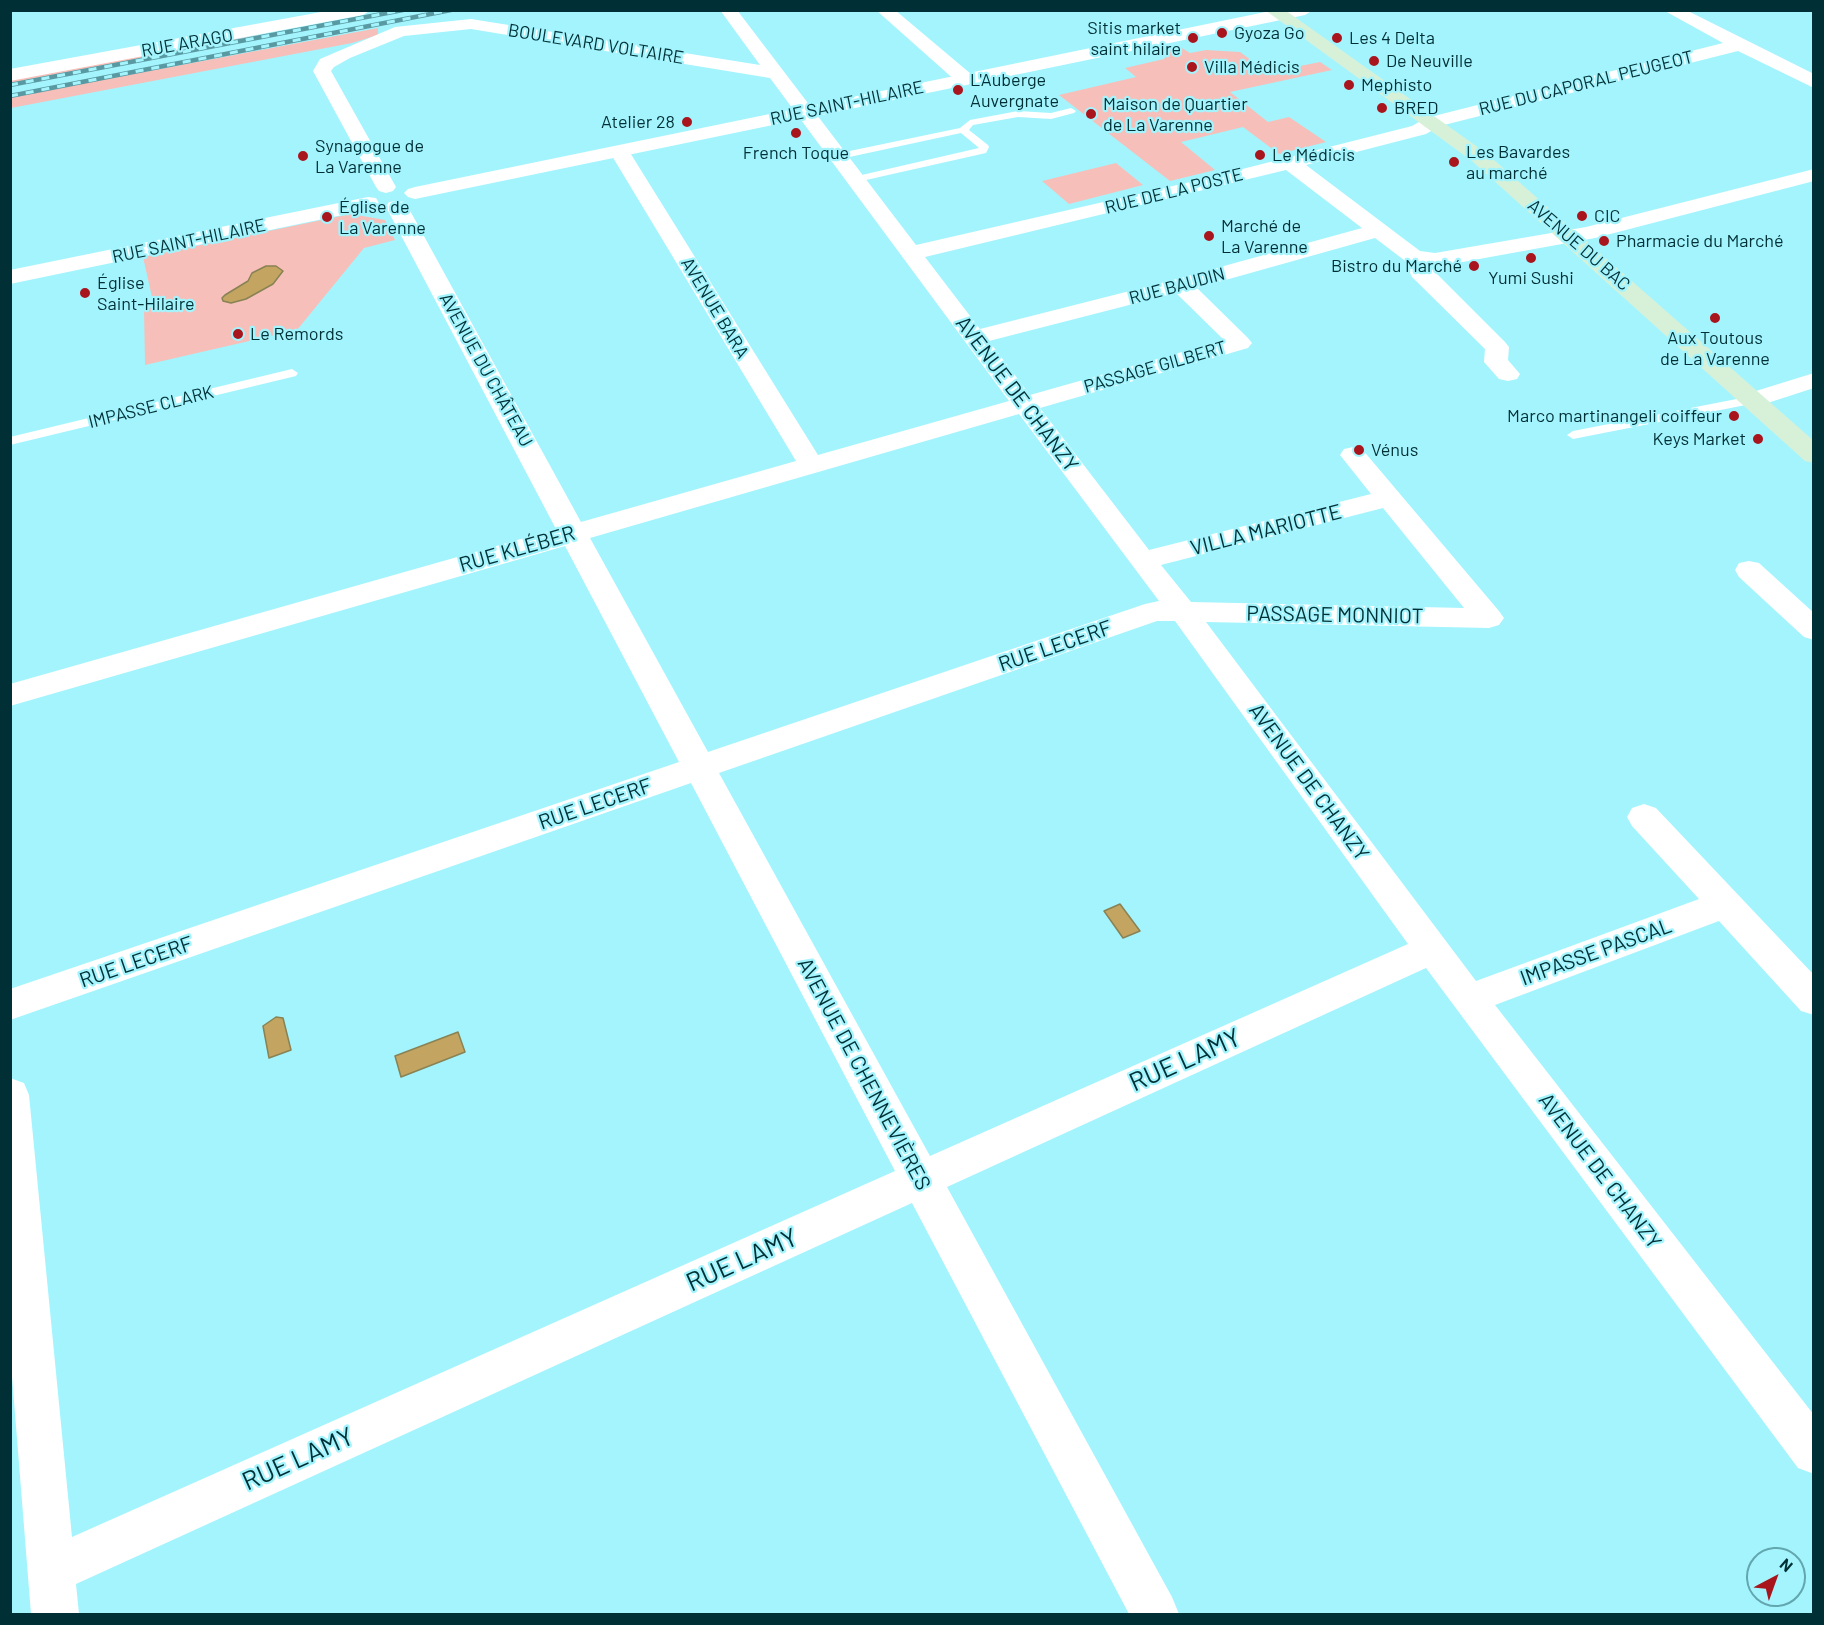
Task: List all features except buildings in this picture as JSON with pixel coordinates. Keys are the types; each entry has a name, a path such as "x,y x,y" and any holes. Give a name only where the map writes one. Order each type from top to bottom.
{"main road":[{"name":"AVENUE DU BAC","path":"1276,13 1433,122 1479,157 1814,455"}],"street":[{"name":"RUE ARAGO","path":"10,75 291,17 363,10"},
{"path":"376,10 390,27 400,31"},
{"path":"729,10 806,112"},
{"path":"884,10 964,78"},
{"name":"RUE SAINT-HILAIRE","path":"10,277 368,203 379,208 399,196 1276,13 1305,10"},
{"path":"1671,10 1814,82"},
{"name":"BOULEVARD VOLTAIRE","path":"400,31 471,24 778,74"},
{"name":"AVENUE DU CHÂTEAU","path":"400,31 344,54 327,63 322,71 399,196 574,533"},
{"name":"RUE DU CAPORAL PEUGEOT","path":"1433,122 1739,45"},
{"name":"AVENUE DE CHANZY","path":"806,112 1142,561 1182,610 1469,999 1814,1452"},
{"name":"RUE DE LA POSTE","path":"912,253 1201,186 1419,130 1433,122"},
{"name":"AVENUE BARA","path":"619,150 812,466"},
{"path":"1288,162 1414,257 1435,260 1570,236 1814,175"},
{"name":"RUE BAUDIN","path":"975,337 1181,285 1378,230"},
{"path":"1414,257 1420,272 1497,347 1496,362 1508,374"},
{"name":"PASSAGE GILBERT","path":"1024,404 1240,343 1181,285"},
{"path":"1752,400 1814,380"},
{"name":"RUE KLÉBER","path":"10,695 1024,404"},
{"path":"1353,455 1389,498"},
{"name":"VILLA MARIOTTE","path":"1142,561 1389,498"},
{"name":"PASSAGE MONNIOT","path":"1182,610 1489,618 1389,498"},
{"name":"AVENUE DE CHENNEVIÈRES","path":"574,533 1155,1614"},
{"path":"1749,570 1814,630"},
{"name":"RUE LECERF","path":"10,1005 1155,611 1182,610"},
{"path":"1644,817 1814,1000"},
{"name":"IMPASSE PASCAL","path":"1469,999 1723,904"},
{"name":"RUE LAMY","path":"51,1571 1432,949"},
{"path":"10,1095 55,1614"}],"lane":[{"path":"840,156 963,130 970,123 1018,114 1052,116 1071,111"},
{"path":"860,183 982,151 984,147 963,130"},
{"path":"860,183 906,176"},
{"name":"IMPASSE CLARK","path":"10,441 292,373"},
{"path":"1574,435 1752,400"}],"shaded area":[{"path":"378,28 378,35 352,43 11,108 11,97"},
{"path":"269,33 116,63 11,83 11,79"},
{"path":"1177,45 1190,53 1206,50 1240,52 1263,69 1275,71 1320,62 1332,70 1230,92 1268,122 1289,117 1326,142 1279,154 1243,127 1181,142 1215,170 1170,181 1059,95 1136,77 1125,68 1164,59 1166,56 1157,50"},
{"path":"1116,163 1143,185 1069,204 1042,181"},
{"path":"351,214 385,220 395,240 364,248 297,330 145,365 144,309 163,305 160,296 152,297 143,257"},
{"path":"266,266 276,266 283,271 273,284 246,299 231,303 223,301 222,298 225,295 248,281 252,273"},
{"path":"1120,904 1140,931 1123,938 1104,911"},
{"path":"276,1017 283,1018 291,1050 269,1058 263,1026"},
{"path":"458,1032 465,1052 401,1077 395,1056"}],"railway":[{"path":"10,85 403,10"},
{"path":"10,96 451,10"}],"place":[{"name":"Gyoza Go","path":"1222,33"},
{"name":"Sitis market saint hilaire","path":"1193,38"},
{"name":"Les 4 Delta","path":"1337,38"},
{"name":"De Neuville","path":"1374,61"},
{"name":"Villa Médicis","path":"1192,67"},
{"name":"Mephisto","path":"1349,85"},
{"name":"L'Auberge Auvergnate","path":"958,90"},
{"name":"BRED","path":"1382,108"},
{"name":"Maison de Quartier de La Varenne","path":"1091,114"},
{"name":"Atelier 28","path":"687,122"},
{"name":"French Toque","path":"796,133"},
{"name":"Le Médicis","path":"1260,155"},
{"name":"Synagogue de La Varenne","path":"303,156"},
{"name":"Les Bavardes au marché","path":"1454,162"},
{"name":"CIC","path":"1582,216"},
{"name":"Église de La Varenne","path":"327,217"},
{"name":"Marché de La Varenne","path":"1209,236"},
{"name":"Pharmacie du Marché","path":"1604,241"},
{"name":"Yumi Sushi","path":"1531,258"},
{"name":"Bistro du Marché","path":"1474,266"},
{"name":"Église Saint-Hilaire","path":"85,293"},
{"name":"Aux Toutous de La Varenne","path":"1715,318"},
{"name":"Le Remords","path":"238,334"},
{"name":"Marco martinangeli coiffeur","path":"1734,416"},
{"name":"Keys Market","path":"1758,439"},
{"name":"Vénus","path":"1359,450"}]}
